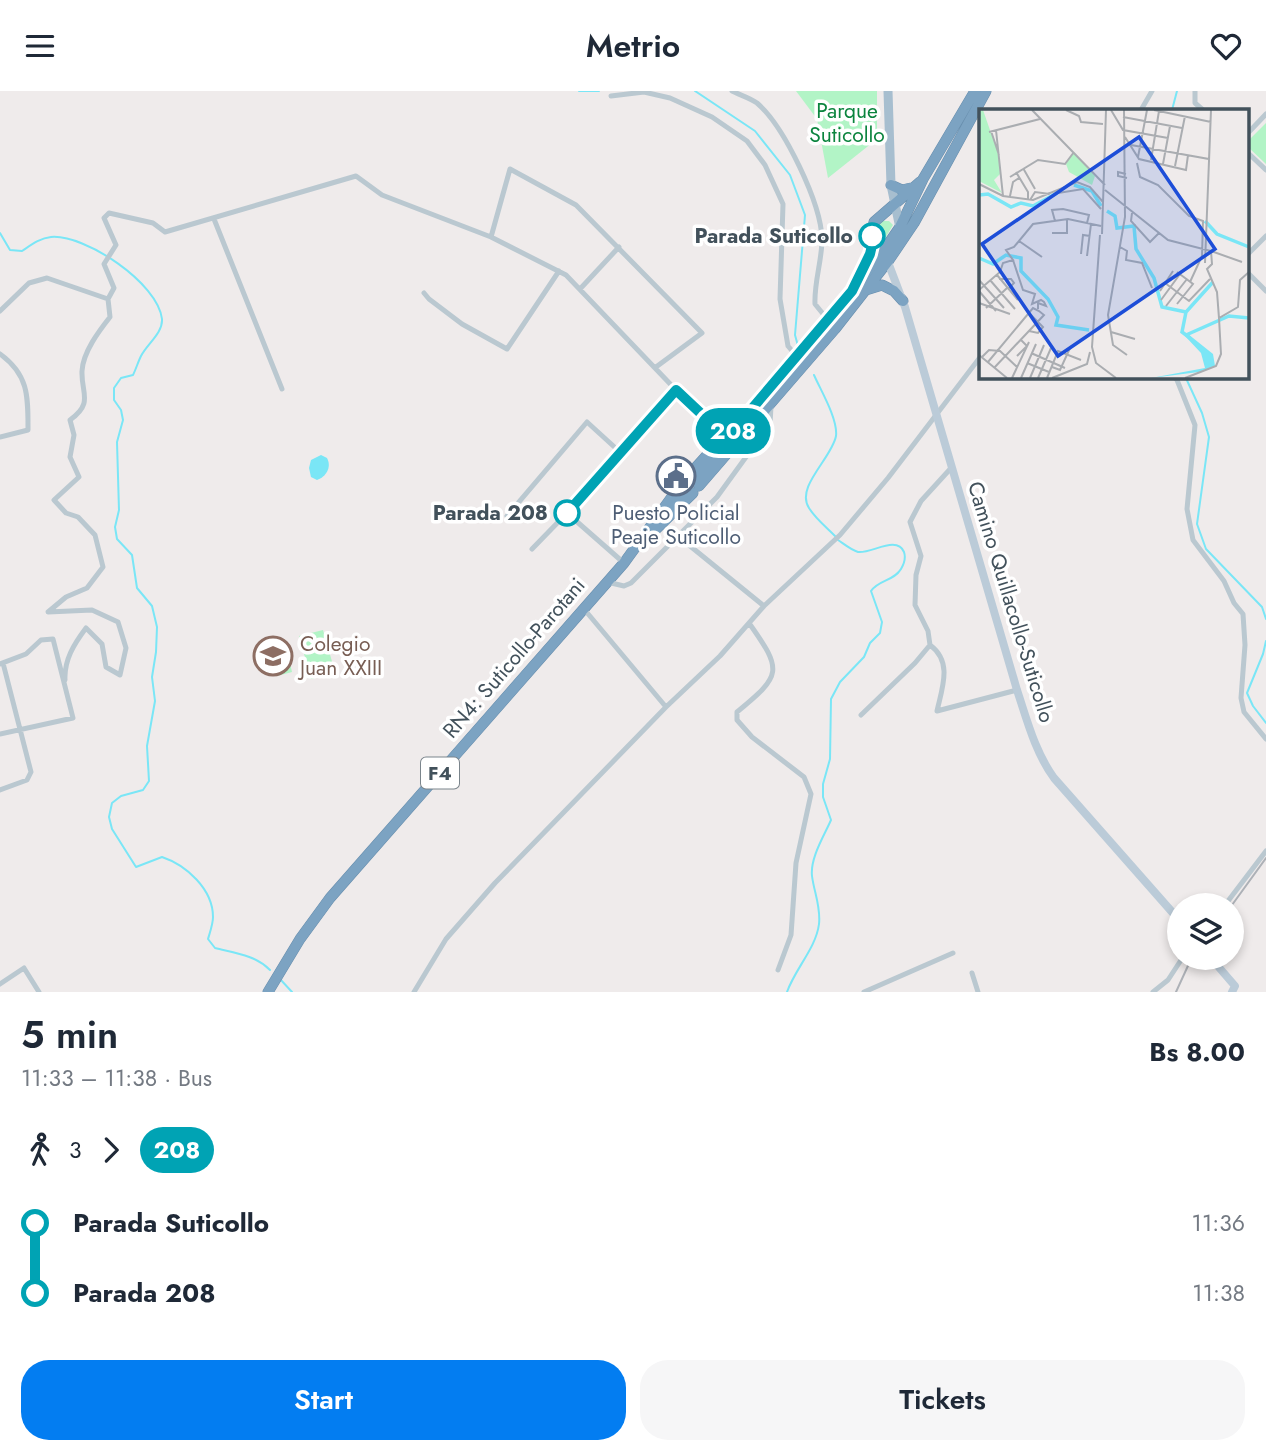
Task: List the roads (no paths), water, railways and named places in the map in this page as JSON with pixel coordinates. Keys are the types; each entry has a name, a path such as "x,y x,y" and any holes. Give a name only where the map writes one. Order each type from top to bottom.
{"highway":[{"name":"F4","path":"691,484 770,403 865,291 885,257 923,179 975,91"},
{"name":"F4","path":"691,484 852,291 903,240 986,91"},
{"path":"885,257 873,241 871,229 874,222 923,179"},
{"path":"891,185 902,190 915,187"},
{"path":"852,291 873,241"},
{"path":"865,291 882,285 894,291 903,301"},
{"name":"RN4: Suticollo-Parotani","path":"268,992 300,939 330,898 691,484"},
{"name":"RN4: Suticollo-Parotani","path":"636,548 691,484"}],"main road":[{"path":"888,91 891,185 903,240"},
{"path":"882,213 891,185"},
{"name":"Camino Quillacollo-Suticollo","path":"885,257 903,301 1017,690 1044,763 1167,906"},
{"path":"1220,970 1236,990"}],"street":[{"path":"732,91 756,102 797,160 808,184 822,237 816,304 829,320"},
{"path":"1142,109 1152,91"},
{"path":"1189,109 1195,103 1195,91"},
{"path":"611,96 644,92 670,97 712,117 747,141 765,165 783,204 780,299 788,346 798,358"},
{"path":"1195,103 1202,109"},
{"path":"1248,133 1266,114"},
{"path":"1248,153 1266,170"},
{"path":"491,237 510,169 576,205 702,333 656,367"},
{"path":"65,680 65,670 73,645 86,628 102,644 106,667 120,675 126,647 118,622 92,610 48,612 66,597 88,588 103,567 95,535 78,517 66,513 54,500 79,477 71,457 74,435 69,420 80,412 86,393 82,370 99,330 110,317 108,299 114,288 104,264 116,245 104,218 109,213 153,222 165,232 356,176 382,195 491,237 559,271 727,438"},
{"path":"214,219 282,390"},
{"path":"1248,254 1266,236"},
{"path":"580,289 618,247"},
{"path":"424,293 462,324 507,349 559,271"},
{"path":"1248,273 1266,291"},
{"path":"0,311 29,283 47,278 108,299"},
{"path":"0,354 20,372 28,396 28,430 0,437"},
{"path":"414,992 446,939 495,883 666,707 720,656 764,606 840,535 888,478 979,359"},
{"path":"1175,378 1195,425 1187,509 1193,540 1224,581 1234,603 1243,614 1241,698 1244,712 1266,740"},
{"path":"532,549 676,390"},
{"path":"606,582 624,586 631,583 717,497 770,424 770,403"},
{"path":"507,516 587,422 621,453"},
{"path":"952,467 921,501 910,522 921,556 916,575 915,605 928,631 930,645 937,650 945,669 937,711 1017,690"},
{"path":"567,513 624,563"},
{"path":"679,537 764,606"},
{"path":"584,609 666,707"},
{"path":"749,623 770,652 774,671 767,686 737,712 737,720 752,737 804,777 811,793 796,863 791,935 778,970"},
{"path":"0,734 21,731 73,718 53,639 41,640 26,654 1,664 21,731 31,772 27,780 0,790"},
{"path":"861,715 930,645"},
{"path":"1233,893 1266,851"},
{"path":"865,992 953,953"},
{"path":"0,984 23,968 39,992"},
{"path":"1153,992 1174,970"},
{"path":"972,973 978,992"}],"water":[{"path":"321,455 327,458 328,468 317,480 311,477 309,468 311,460"}],"waterway":[{"path":"579,91 599,91"},
{"path":"695,91 755,131 790,175 805,215 795,335 798,346"},
{"path":"1172,109 1177,91"},
{"path":"0,233 10,250 22,251 39,240 51,237 82,243 118,263 134,276 157,305 162,319 160,329 141,356 133,375 121,378 114,388 114,400 121,410 123,420 117,442 117,539 132,555 137,588 152,606 157,627 152,677 155,701 147,746 149,781 143,790 121,796 112,803 109,817 112,829 136,867 162,857 180,866 196,879 212,907 213,920 208,939 215,948 251,958 270,970"},
{"path":"814,375 832,413 836,436 810,482 806,500 814,515 835,536"},
{"path":"1186,378 1202,413 1209,437 1197,524 1206,549 1262,607 1266,619"},
{"path":"787,992 814,942 819,924 812,869 818,847 831,820 823,797 823,784 830,759 831,699 840,682 864,657 870,643 880,633 882,622 871,591 898,573 905,559 901,547 896,545 858,552 838,540"},
{"path":"1266,641 1247,693 1266,723"},
{"path":"280,979 292,992"}],"tram line":[{"path":"1241,893 1266,858"},
{"path":"1176,992 1186,970"}],"place":[{"name":"Parada Suticollo","path":"872,236"},
{"name":"Puesto Policial Peaje Suticollo","path":"676,476"},
{"name":"Parada 208","path":"567,513"},
{"name":"Colegio Juan XXIII","path":"273,656"}],"park label":[{"name":"Parque Suticollo","path":"847,123"}]}
